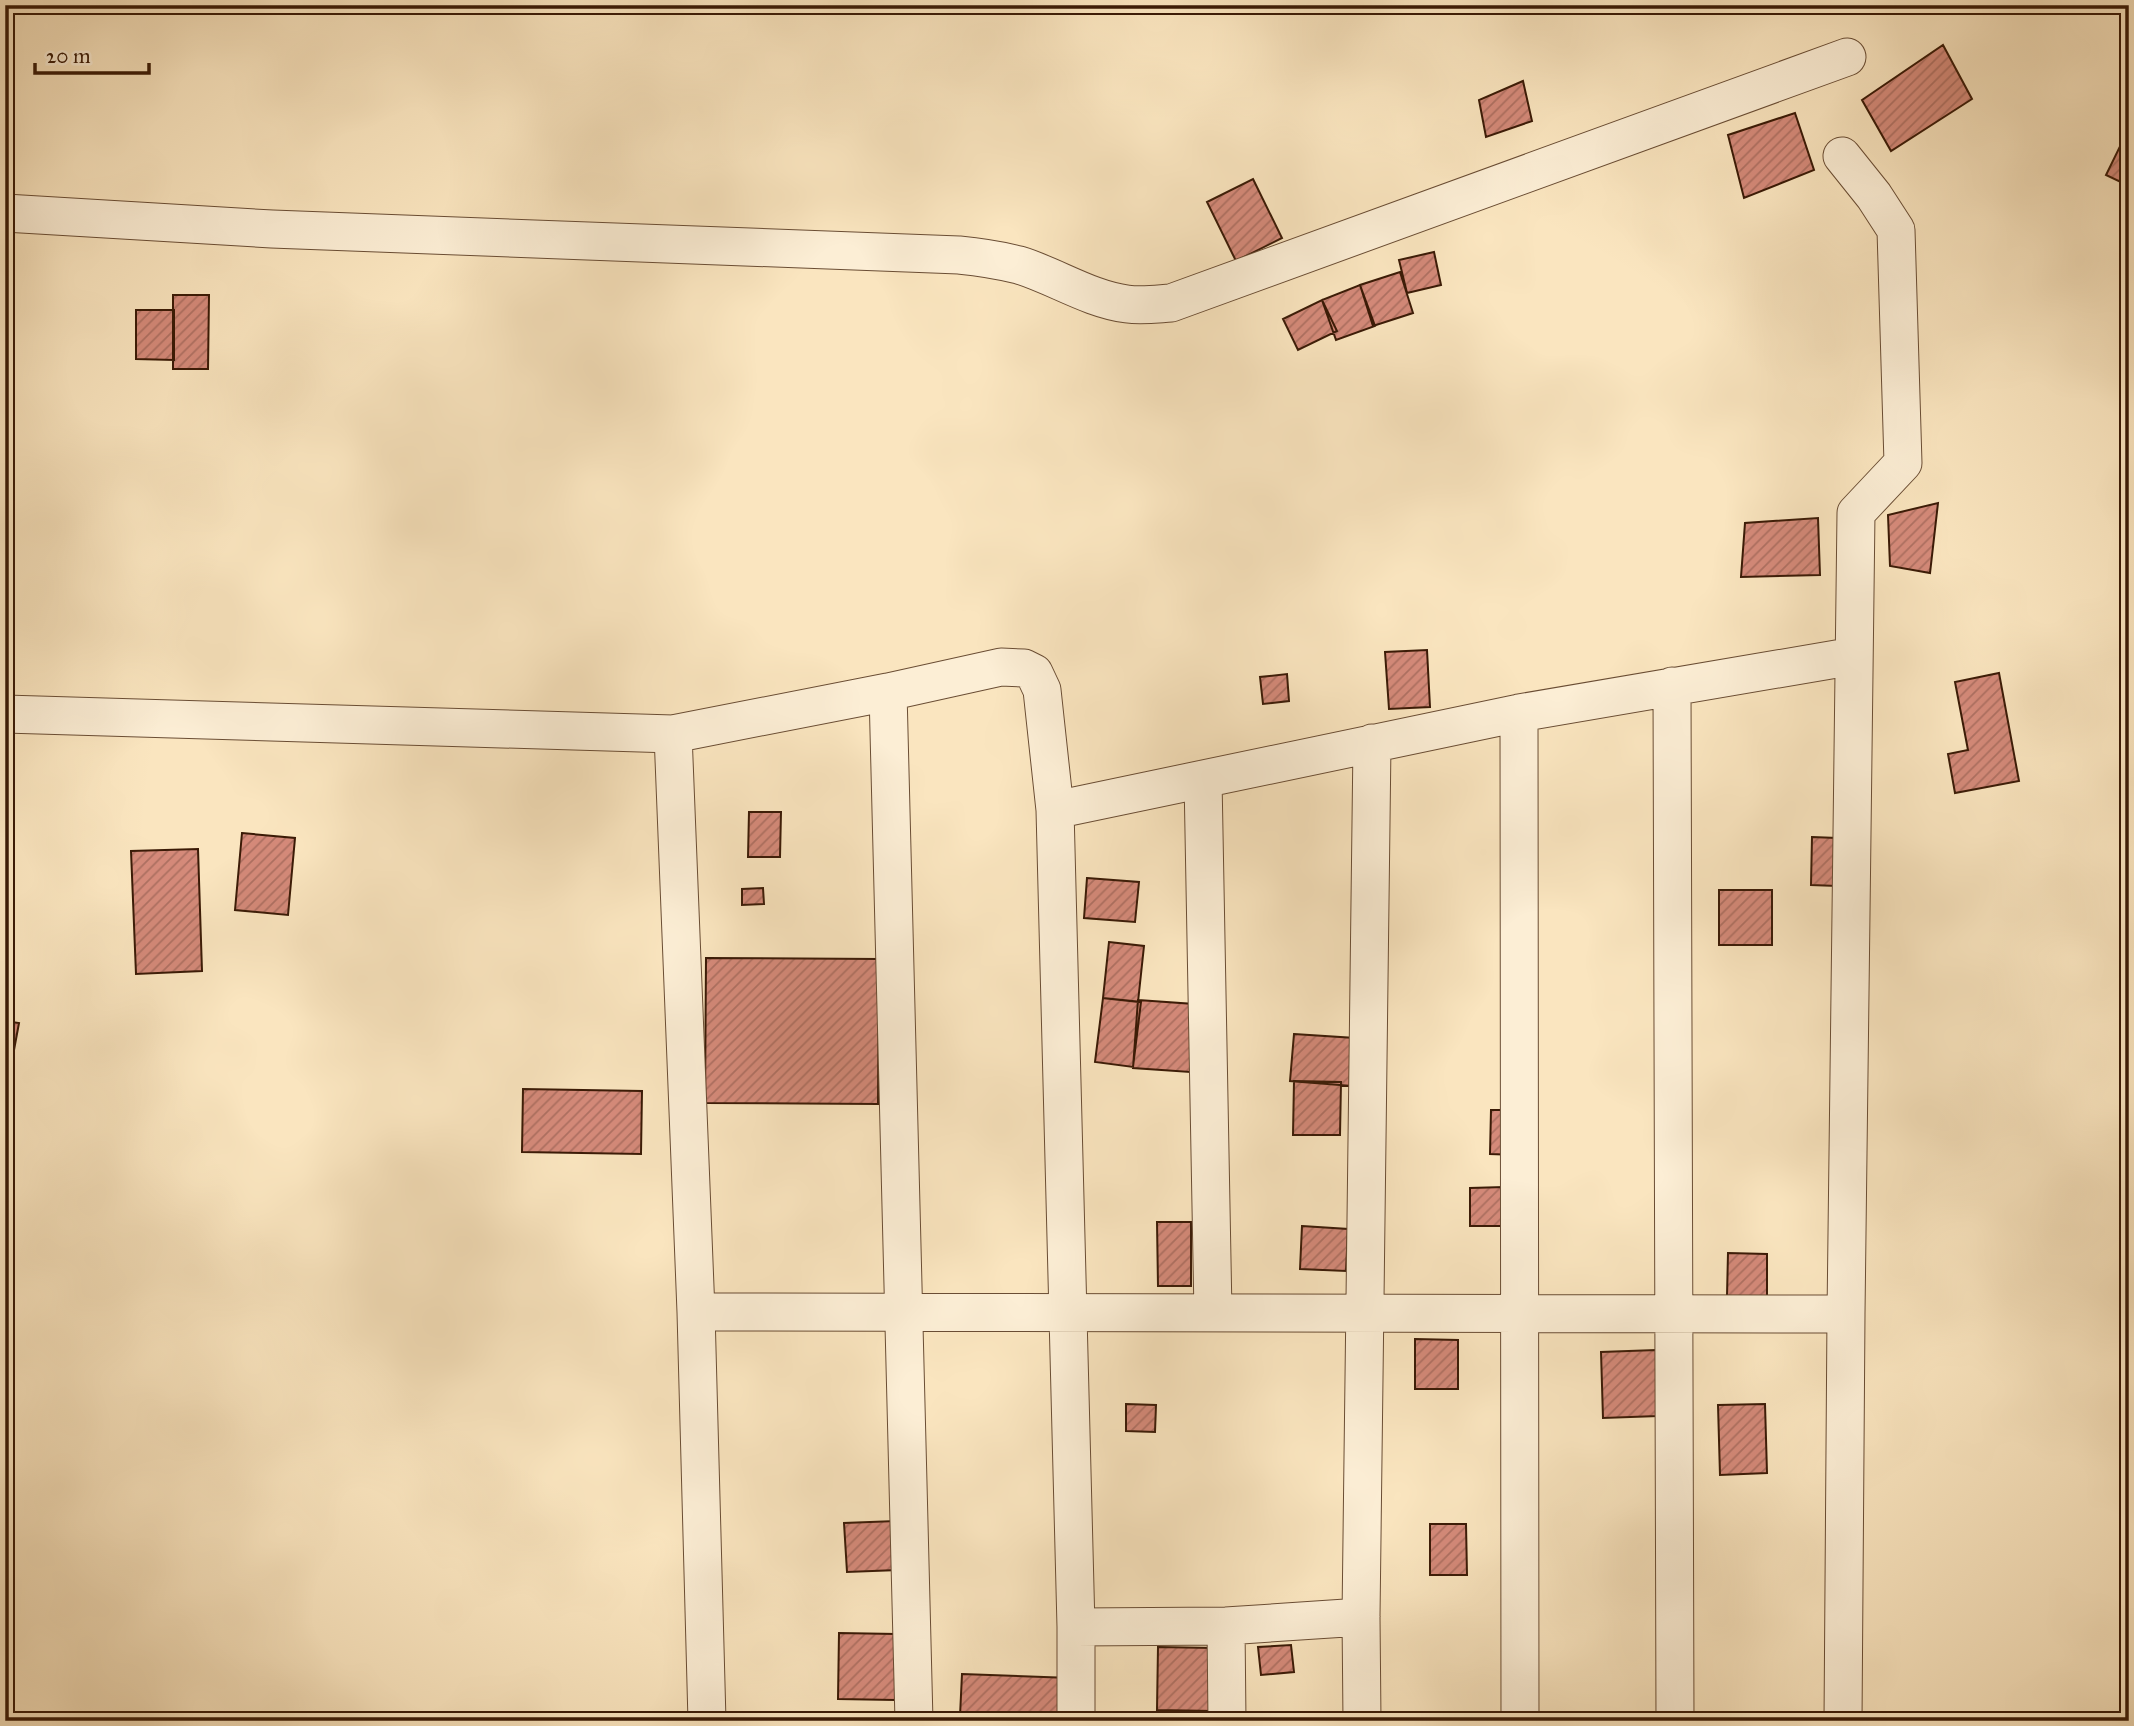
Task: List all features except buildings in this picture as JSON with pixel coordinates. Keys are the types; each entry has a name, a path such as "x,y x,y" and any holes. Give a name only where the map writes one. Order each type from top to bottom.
{"street":[{"path":"5,213 272,229 959,255 988,258 1020,266 1124,304 1171,303 1847,57"},
{"path":"1842,156 1874,196 1896,230 1902,463 1856,513 1843,1721"},
{"path":"1055,810 1519,713 1854,656"},
{"path":"5,714 673,734 1001,667 1024,668 1034,673 1042,690 1055,810 1069,1312 1076,1721"},
{"path":"1672,686 1675,1721"},
{"path":"888,692 915,1721"},
{"path":"1519,713 1520,1721"},
{"path":"673,734 696,1312 707,1721"},
{"path":"1362,1721 1372,743"},
{"path":"1203,779 1213,1313"},
{"path":"696,1312 1846,1314"},
{"path":"1076,1627 1226,1626 1361,1617"},
{"path":"1226,1626 1227,1721"}]}
